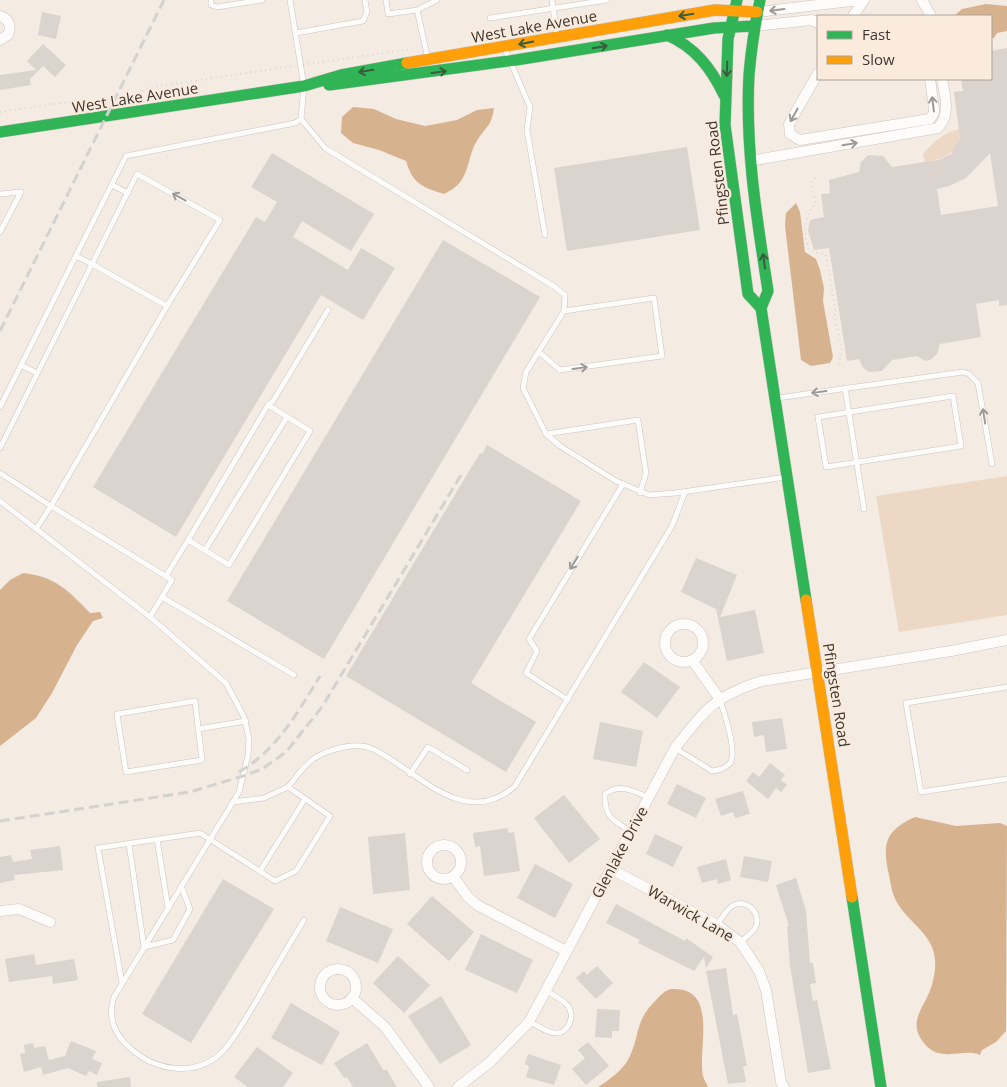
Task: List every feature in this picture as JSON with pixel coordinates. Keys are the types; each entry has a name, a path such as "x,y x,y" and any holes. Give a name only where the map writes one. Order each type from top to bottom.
{"main road":[{"name":"Pfingsten Road","path":"760,0 754,26 747,85 750,160 768,291 761,308 881,1087"},
{"name":"Pfingsten Road","path":"736,6 728,39 725,99 728,150 748,294 761,308"},
{"name":"West Lake Avenue","path":"304,86 340,75 736,6 757,12"},
{"name":"West Lake Avenue","path":"0,132 304,86 342,84 510,61 666,35 754,26"},
{"path":"666,35 689,46 702,57 714,72 725,99"}],"street":[{"name":"West Lake Avenue","path":"757,12 862,0"},
{"path":"854,15 862,0"},
{"path":"922,0 930,15"},
{"path":"0,16 7,20 10,27 8,35 0,40"},
{"path":"754,26 812,20 817,22"},
{"path":"817,75 790,124 790,134 800,140 930,119 934,113 930,80"},
{"path":"750,160 938,128 946,117 947,110 942,80"},
{"name":"Glenlake Drive","path":"458,1087 489,1063 529,1022 674,748 700,716 719,698 737,689 762,681 951,651 1007,640"},
{"path":"692,660 719,698"},
{"name":"Warwick Lane","path":"611,869 717,925 740,942 758,971 766,990 781,1082 784,1087"},
{"path":"453,876 468,898 478,905 566,951"},
{"path":"0,911 20,909 50,922"},
{"path":"352,998 385,1027 429,1087"}],"lane":[{"path":"211,0 211,5 218,7 262,0"},
{"path":"290,0 304,86 301,119 325,148 555,287 565,295 564,311 526,372 523,388 546,434 560,446 640,493 657,495 685,492 786,477"},
{"path":"296,32 363,21 367,12 365,0"},
{"path":"386,0 388,14 417,10 437,0"},
{"path":"552,0 557,37"},
{"path":"490,18 608,0"},
{"path":"417,10 428,60"},
{"path":"504,46 530,107 528,130 545,235"},
{"path":"0,407 126,156 295,123 301,119"},
{"path":"0,448 137,174 220,220 167,306 36,529"},
{"path":"112,185 128,193"},
{"path":"0,194 21,192 0,232"},
{"path":"76,256 167,306"},
{"path":"539,352 560,370 662,356 654,298 564,311"},
{"path":"166,576 268,405 273,401 328,310"},
{"path":"21,365 37,373"},
{"path":"775,398 955,371 969,374 974,378 979,390 992,464"},
{"path":"845,388 864,509"},
{"path":"953,396 961,446 857,462 826,467 818,417 953,396"},
{"path":"188,540 229,565 310,431 268,405"},
{"path":"205,550 287,417"},
{"path":"546,434 638,420 646,473 640,493"},
{"path":"0,473 172,580 150,617"},
{"path":"568,700 526,673 537,651 529,639 623,484"},
{"path":"233,802 264,798 288,787 303,768 319,755 354,746 372,749 438,792 470,802 489,802 505,795 515,786 672,526 685,492"},
{"path":"0,501 150,617 226,683 246,721 249,739 248,755 240,792 122,983 110,1008 112,1022 117,1034 136,1054 168,1069 193,1066 209,1061 222,1052 238,1031 304,920"},
{"path":"162,597 294,675"},
{"path":"1007,687 906,702 921,792 1007,779"},
{"path":"674,748 712,771 722,769 730,762 733,755 725,714 719,698"},
{"path":"195,702 198,729 202,760 126,772 117,714 195,702"},
{"path":"198,729 246,721"},
{"path":"410,774 428,747 467,770"},
{"path":"122,983 98,848 200,833 211,838 275,881 296,871 330,816 288,787"},
{"path":"631,832 610,818 604,805 606,794 614,788 626,788 648,798"},
{"path":"260,871 305,799"},
{"path":"157,839 168,908"},
{"path":"129,844 144,947"},
{"path":"144,947 173,940 190,909 182,886"},
{"path":"717,925 730,907 737,903 746,904 754,910 757,920 755,929 740,942"},
{"path":"529,1022 553,1034 563,1032 570,1024 571,1015 568,1006 547,991"}],"path":[{"path":"0,112 74,101 89,104 127,97 153,88 425,47"},
{"path":"815,178 811,184 816,203 811,209 805,234 810,251 826,255 835,308 834,318 842,348 838,366"}],"shaded area":[{"path":"986,4 1007,6 1007,31 997,33 992,38 992,15 955,15 962,9"},
{"path":"353,107 374,109 396,119 425,126 457,120 477,110 494,108 490,122 474,147 464,177 453,189 444,194 424,187 415,180 406,161 379,150 353,143 341,133 342,117"},
{"path":"960,129 958,143 950,153 939,159 925,162 923,154 931,145 944,135"},
{"path":"796,203 800,212 805,252 816,259 820,270 824,288 823,301 833,357 830,363 811,366 801,360 785,226 786,213"},
{"path":"1007,476 1007,615 899,632 876,496"},
{"path":"23,573 44,577 53,581 68,591 90,613 100,612 103,618 93,621 77,645 52,693 36,718 0,746 0,590 10,580"},
{"path":"915,817 956,826 1000,823 1007,826 1006,1031 996,1042 982,1050 980,1055 973,1053 942,1054 935,1052 928,1047 918,1033 918,1016 934,977 934,951 926,936 896,901 891,886 886,855 886,847 892,833 897,827"},
{"path":"671,989 686,991 696,998 701,1008 703,1022 702,1065 703,1076 708,1087 598,1087 627,1062 644,1015 661,995"}],"building":[{"path":"42,12 61,16 56,39 38,35"},
{"path":"43,44 66,65 55,77 43,66 30,79 31,85 0,90 0,75 36,70 27,61"},
{"path":"1007,48 1007,305 999,306 999,300 976,304 981,337 940,344 937,354 930,360 925,361 917,356 892,360 882,371 869,372 863,368 859,359 847,361 829,248 814,250 808,231 810,220 824,217 821,194 830,193 829,180 859,172 861,162 868,155 883,156 892,167 938,160 951,154 960,138 954,92 963,91 961,80 992,80 992,51","holes":["990,153 998,206 941,215 937,189 966,178"]},
{"path":"687,147 700,230 567,251 554,168"},
{"path":"272,153 374,214 351,251 302,221 293,237 348,270 361,248 395,268 363,320 321,295 176,537 93,487 256,217 265,222 277,202 251,187"},
{"path":"443,240 540,297 324,659 227,601"},
{"path":"487,445 581,501 471,683 536,722 506,772 346,676 480,453 482,454"},
{"path":"696,558 737,575 720,617 755,610 764,653 727,661 716,609 681,592"},
{"path":"644,662 680,687 657,718 621,692"},
{"path":"782,718 787,749 766,752 764,735 754,737 752,722"},
{"path":"600,722 643,731 636,767 593,759"},
{"path":"770,763 785,775 781,780 787,785 781,792 776,788 768,799 746,781 753,772 759,777"},
{"path":"677,784 706,798 696,818 667,804"},
{"path":"743,791 750,814 735,818 733,812 721,816 715,799"},
{"path":"564,795 600,839 569,863 534,818"},
{"path":"508,828 508,833 514,832 520,871 484,876 480,846 475,847 473,833"},
{"path":"405,833 410,890 373,894 368,837"},
{"path":"655,834 683,847 673,867 646,854"},
{"path":"60,846 63,870 14,875 15,880 0,883 0,857 11,855 13,862 32,859 30,850"},
{"path":"744,856 772,861 768,882 740,877"},
{"path":"726,859 731,880 718,884 717,879 702,883 697,867"},
{"path":"535,864 573,884 555,918 517,898"},
{"path":"796,878 806,911 810,963 813,963 816,983 810,984 813,1001 817,1000 831,1069 808,1073 790,966 787,926 789,926 776,885"},
{"path":"223,879 274,909 191,1043 142,1014"},
{"path":"432,896 474,932 449,961 407,924"},
{"path":"616,904 685,941 686,938 713,957 706,968 704,957 694,971 638,943 640,940 606,923"},
{"path":"340,907 393,929 378,963 326,941"},
{"path":"481,934 533,960 517,993 465,970"},
{"path":"34,954 36,965 74,959 78,980 53,984 52,976 9,982 5,959"},
{"path":"398,956 430,985 404,1013 373,983"},
{"path":"597,966 613,983 596,999 576,978 584,971 587,975"},
{"path":"726,968 733,1015 737,1014 747,1066 743,1066 746,1082 728,1084 706,971"},
{"path":"441,996 471,1045 440,1064 408,1016"},
{"path":"291,1003 340,1032 322,1065 271,1038"},
{"path":"597,1009 620,1010 619,1031 612,1031 612,1038 595,1037"},
{"path":"71,1041 96,1051 92,1059 102,1063 97,1075 89,1071 86,1076 68,1068 43,1075 41,1067 24,1072 20,1054 25,1053 24,1045 33,1043 34,1048 45,1046 49,1060 65,1056"},
{"path":"588,1042 609,1066 586,1085 572,1069 585,1058 578,1050"},
{"path":"367,1043 384,1071 386,1069 397,1087 353,1087 347,1077 344,1078 334,1063"},
{"path":"257,1047 293,1073 283,1087 248,1087 234,1077"},
{"path":"528,1054 561,1065 554,1085 526,1077 529,1066 525,1064"},
{"path":"130,1077 131,1087 97,1087 97,1082"}],"railway":[{"path":"0,331 164,0"},
{"path":"0,821 190,792 262,769 286,752 322,707 461,475"},
{"path":"239,772 265,753 276,741 295,716 320,676"}],"traffic: fast":[{"path":"737,0 728,39 725,125 748,294 761,308"},
{"path":"760,0 751,56 748,102 750,157 768,291 761,308 806,600"},
{"path":"329,85 516,60 714,28 754,26"},
{"path":"667,35 686,46 701,59 714,76 724,95"},
{"path":"0,132 304,86 341,75 407,63"},
{"path":"852,897 881,1087"}],"traffic: slow":[{"path":"407,63 715,10 757,12"},
{"path":"806,600 852,897"}]}
